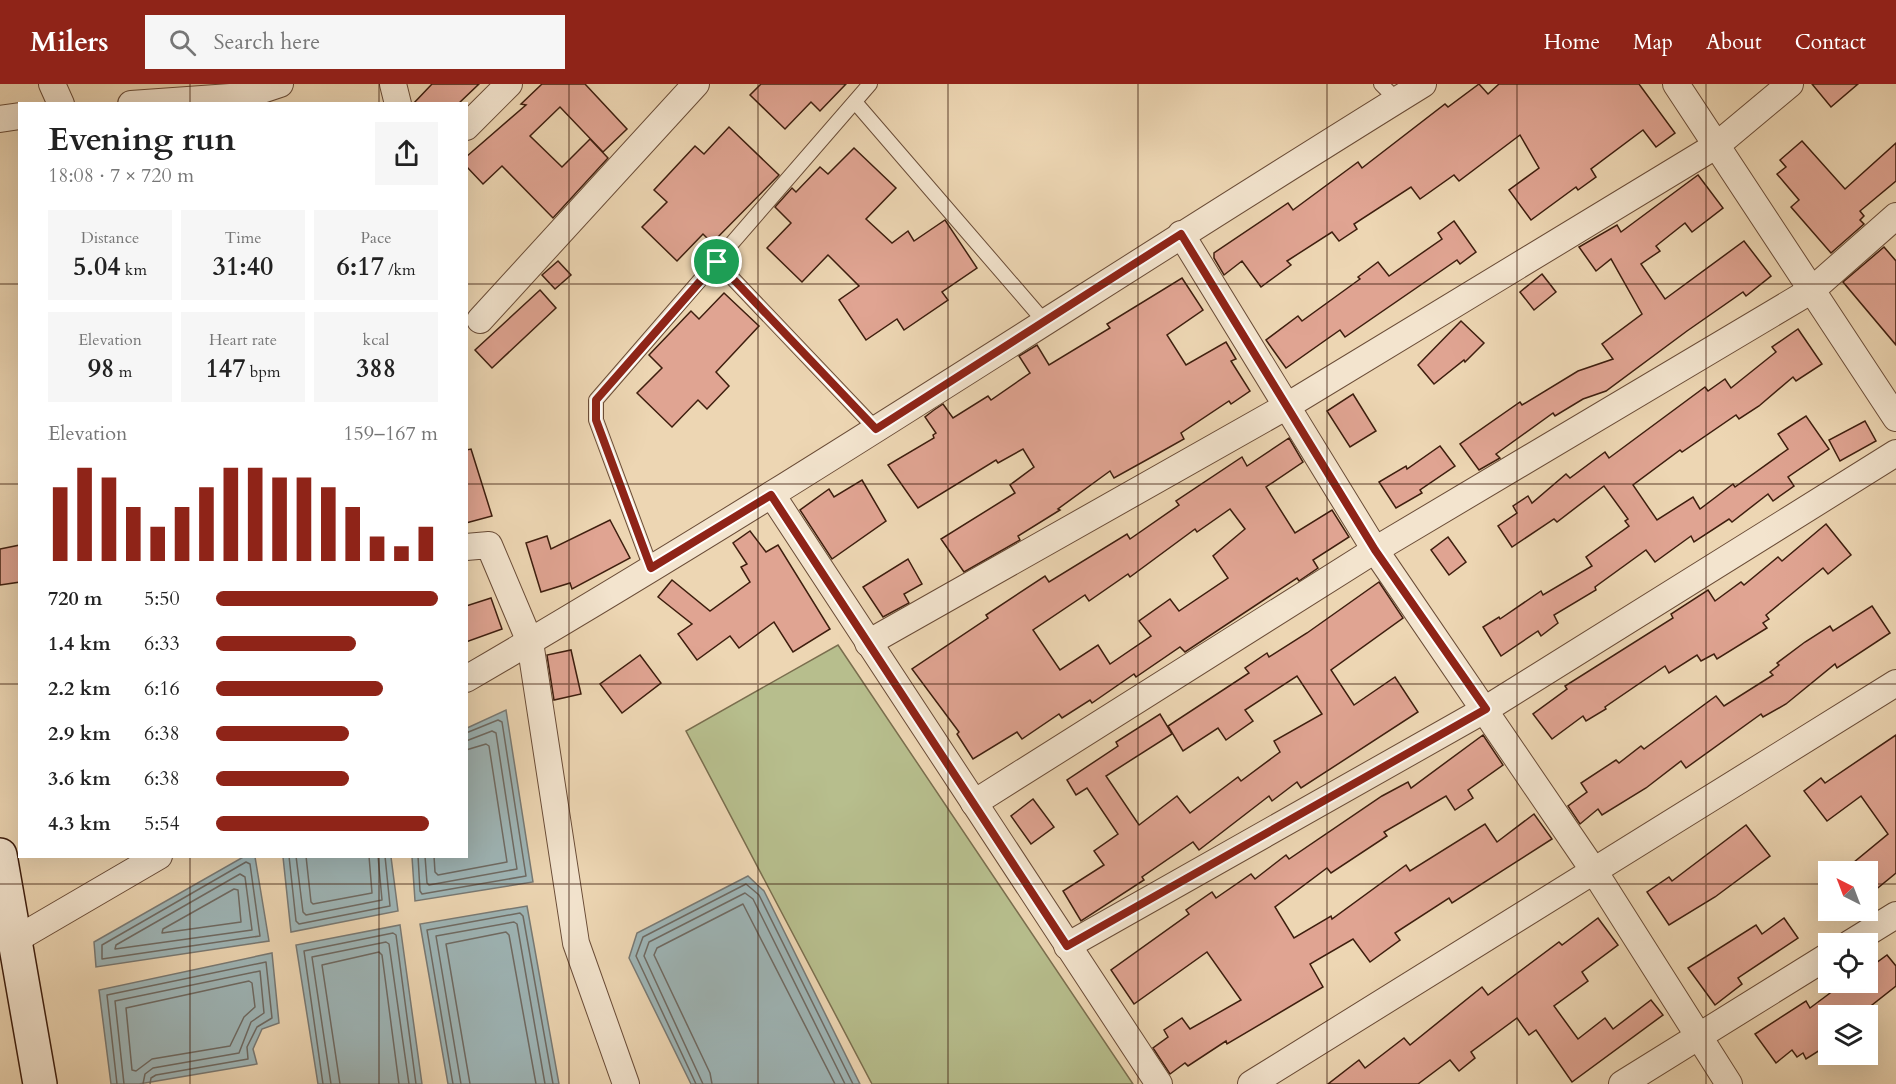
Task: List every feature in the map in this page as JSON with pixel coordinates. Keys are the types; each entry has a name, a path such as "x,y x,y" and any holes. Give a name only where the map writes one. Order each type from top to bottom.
{"main road":[{"path":"0,855 40,1084"}],"street":[{"path":"52,84 60,102"},
{"path":"153,102 242,94 280,84"},
{"path":"393,84 398,102"},
{"path":"468,125 509,84"},
{"path":"480,320 696,84"},
{"path":"468,678 876,429 1181,234 1389,92 1423,84"},
{"path":"1676,84 1896,418"},
{"path":"868,643 1287,406 1717,145 1790,84"},
{"path":"0,119 18,116"},
{"path":"974,803 1375,550 1812,290 1896,216"},
{"path":"1181,234 1375,550 1486,709 1594,871 1697,1037 1729,1084"},
{"path":"1067,946 1486,709 1896,453"},
{"path":"771,495 1159,1084"},
{"path":"468,547 489,545 530,642 576,943 626,1084"},
{"path":"1251,1084 1896,683"},
{"path":"15,940 156,858"},
{"path":"1867,933 1896,915"},
{"path":"1622,1084 1818,962"}],"lane":[{"path":"651,568 596,420 596,400 870,84"},
{"path":"855,102 1044,321"},
{"path":"717,262 876,429"}],"green space":[{"path":"838,645 1133,1084 872,1084 686,731"}],"water":[{"path":"506,710 533,882 415,901 412,858 468,858 468,728"},
{"path":"241,858 255,858 269,941 96,967 94,942"},
{"path":"283,858 391,858 398,911 291,932"},
{"path":"748,876 764,891 860,1084 691,1084 629,958 637,933"},
{"path":"527,906 559,1084 448,1084 420,924"},
{"path":"400,925 422,1084 318,1084 296,945"},
{"path":"272,953 279,1023 262,1029 253,1049 257,1064 139,1084 111,1084 99,990"}],"building":[{"path":"432,84 479,84 460,102 415,102"},
{"path":"542,84 585,84 627,129 603,152 560,107 530,136 562,167 590,139 608,158 553,218 502,166 483,184 468,168 468,155 526,105 521,104"},
{"path":"761,84 846,84 820,111 811,102 785,129 750,95"},
{"path":"1479,84 1488,94 1499,84 1639,84 1675,133 1656,147 1643,130 1591,169 1596,177 1578,190 1576,187 1531,220 1509,190 1539,168 1520,135 1459,181 1454,175 1420,199 1411,187 1354,224 1357,229 1339,241 1332,232 1287,261 1291,265 1261,287 1242,261 1224,275 1214,258 1214,253 1288,203 1293,210 1358,162 1362,168 1445,104 1448,107"},
{"path":"1812,84 1858,84 1831,107"},
{"path":"729,127 779,175 712,243 703,234 677,261 642,227 667,202 654,190 695,146 704,154"},
{"path":"1802,141 1845,189 1896,143 1896,181 1860,211 1864,216 1860,220 1864,224 1831,253 1791,207 1799,200 1777,174 1786,167 1780,160"},
{"path":"854,148 896,188 866,219 892,243 908,231 914,241 945,220 977,268 942,292 948,300 904,330 897,319 866,340 839,300 859,286 828,255 802,282 767,248 791,223 775,207 792,188 796,192 820,167 828,174"},
{"path":"1698,175 1723,208 1692,232 1685,223 1656,246 1660,251 1641,264 1665,299 1744,241 1771,276 1746,296 1743,292 1687,331 1606,391 1583,399 1555,416 1553,413 1496,454 1500,458 1479,470 1460,444 1520,402 1522,405 1578,371 1613,359 1602,344 1642,314 1611,259 1596,271 1579,247 1617,225 1621,232"},
{"path":"1454,221 1476,252 1460,264 1457,260 1345,337 1340,330 1286,368 1266,340 1298,316 1302,321 1360,279 1358,277 1378,262 1389,276 1442,239 1438,233"},
{"path":"1884,247 1896,261 1896,345 1843,282"},
{"path":"558,261 571,275 555,289 542,275"},
{"path":"1542,274 1556,292 1534,310 1520,292"},
{"path":"1182,278 1203,310 1167,335 1186,365 1226,342 1236,359 1231,361 1250,391 1231,404 1229,401 1181,433 1184,439 1114,478 1110,471 1058,509 1060,510 1018,536 1020,540 964,572 941,539 1015,493 1010,485 1034,467 1023,449 998,463 996,460 918,508 888,465 934,438 933,435 936,433 925,417 943,404 953,418 988,396 991,400 1030,373 1019,356 1037,345 1049,365 1110,328 1107,324"},
{"path":"540,290 556,308 492,368 475,350"},
{"path":"724,293 759,326 716,372 729,386 707,409 698,400 672,427 637,393 662,368 649,355 691,311 699,319"},
{"path":"1461,321 1484,343 1465,362 1464,360 1434,384 1418,365"},
{"path":"1798,329 1822,364 1796,381 1793,377 1759,406 1739,419 1736,415 1682,452 1680,450 1633,485 1657,520 1693,497 1700,509 1733,484 1735,487 1788,449 1778,434 1806,416 1829,449 1788,477 1794,486 1773,501 1768,494 1732,522 1729,519 1694,542 1691,536 1655,562 1646,550 1595,587 1596,590 1554,615 1558,623 1541,636 1538,631 1501,656 1483,627 1499,617 1500,619 1541,591 1543,595 1592,566 1586,557 1629,526 1625,521 1628,519 1604,486 1557,522 1554,519 1512,547 1498,526 1517,513 1513,506 1528,496 1532,503 1566,474 1570,478 1605,452 1609,458 1705,387 1708,391 1725,379 1731,388 1776,352 1772,347"},
{"path":"1353,394 1376,431 1350,447 1327,411"},
{"path":"1865,421 1876,441 1840,461 1829,440"},
{"path":"1289,438 1303,462 1266,487 1295,533 1332,510 1349,537 1313,560 1318,568 1299,581 1297,578 1185,652 1180,647 1136,677 1134,674 1092,703 1090,700 1062,718 1059,714 1022,739 1017,732 973,759 957,734 959,732 912,669 988,618 986,615 1045,576 1049,582 1127,534 1130,539 1179,505 1176,501 1242,457 1247,466","holes":["1230,509 1245,529 1213,556 1228,578 1179,611 1170,599 1139,621 1151,636 1110,664 1098,645 1060,670 1033,630 1085,595 1089,601 1128,574 1130,577 1195,529 1197,532"]},
{"path":"1440,446 1455,466 1420,490 1422,493 1396,508 1379,482 1406,466 1407,469"},
{"path":"471,449 492,516 468,522 468,450"},
{"path":"862,480 886,521 832,559 800,510 829,489 834,497"},
{"path":"610,520 630,558 572,589 570,583 541,592 526,543 547,536 551,549"},
{"path":"1826,524 1851,555 1828,574 1823,568 1766,615 1769,619 1763,623 1767,628 1717,659 1714,654 1701,661 1697,655 1669,673 1665,666 1605,707 1606,709 1586,721 1583,716 1552,739 1533,714 1567,689 1565,686 1673,618 1671,614 1708,590 1715,601 1741,582 1744,585 1778,557 1782,561"},
{"path":"750,531 766,552 778,545 830,629 793,652 774,622 739,648 730,636 697,660 678,634 692,624 658,597 672,580 710,611 750,582 741,567 747,564 733,543"},
{"path":"1448,537 1466,562 1449,575 1431,550"},
{"path":"18,545 18,582 0,585 0,549"},
{"path":"908,559 922,584 904,594 909,603 883,617 863,587"},
{"path":"1379,582 1403,618 1331,670 1354,705 1395,677 1418,712 1301,788 1297,782 1272,801 1269,796 1199,850 1193,842 1142,877 1144,880 1081,921 1063,891 1104,865 1094,851 1118,834 1087,788 1076,795 1067,780 1118,746 1116,742 1160,714 1172,734 1106,776 1139,825 1177,796 1190,813 1238,777 1241,781 1280,752 1274,741 1322,714 1297,676 1245,710 1253,721 1226,740 1218,728 1183,751 1168,726 1249,673 1245,668 1267,653 1269,657 1307,633"},
{"path":"491,598 502,629 468,641 468,605"},
{"path":"1872,606 1890,633 1837,668 1835,664 1786,704 1763,717 1761,714 1686,768 1681,761 1646,788 1602,815 1598,809 1580,824 1568,806 1587,792 1581,783 1616,760 1619,763 1641,746 1644,749 1716,696 1724,706 1773,675 1770,672 1779,665 1777,663 1805,642 1830,626 1833,631"},
{"path":"571,650 581,694 554,700 547,655"},
{"path":"640,655 661,683 622,713 600,684"},
{"path":"1483,735 1503,765 1468,790 1473,798 1455,810 1446,796 1384,832 1387,836 1331,873 1327,868 1275,907 1294,938 1331,916 1332,919 1406,865 1410,871 1485,824 1497,842 1534,814 1552,839 1452,903 1449,898 1395,933 1400,940 1370,962 1353,939 1310,964 1323,987 1227,1044 1226,1041 1188,1066 1185,1063 1170,1074 1153,1048 1168,1037 1164,1030 1182,1018 1190,1029 1241,1000 1207,952 1134,1004 1111,970 1189,914 1186,910 1212,892 1216,898 1251,874 1255,879 1286,855 1289,859 1382,796 1408,782 1411,788"},
{"path":"1896,735 1896,873 1878,888 1878,861 1855,861 1888,834 1861,796 1827,821 1804,791 1821,778 1825,783"},
{"path":"1033,799 1054,827 1031,844 1011,816"},
{"path":"1746,825 1770,856 1715,897 1669,925 1647,892 1669,877 1672,881"},
{"path":"1598,918 1618,945 1582,972 1588,981 1554,1006 1578,1039 1605,1018 1613,1029 1651,1000 1663,1015 1572,1082 1536,1030 1529,1035 1517,1018 1471,1052 1475,1058 1459,1071 1450,1060 1418,1084 1328,1084 1359,1060 1365,1068 1404,1038 1410,1045 1482,987 1488,995 1559,942 1562,945"},
{"path":"1784,918 1798,938 1738,978 1742,984 1715,1005 1688,968 1756,925 1762,934"},
{"path":"1887,955 1896,966 1896,986 1872,1005 1818,1005 1818,1051 1806,1059 1803,1053 1797,1057 1792,1050 1776,1063 1755,1034 1806,1001 1810,1008 1830,993 1878,993 1878,962"}],"route":[{"path":"1181,234 1375,550 1486,709 1067,946 771,495 651,568 596,420 596,400 717,262 876,429 1181,234"}]}
